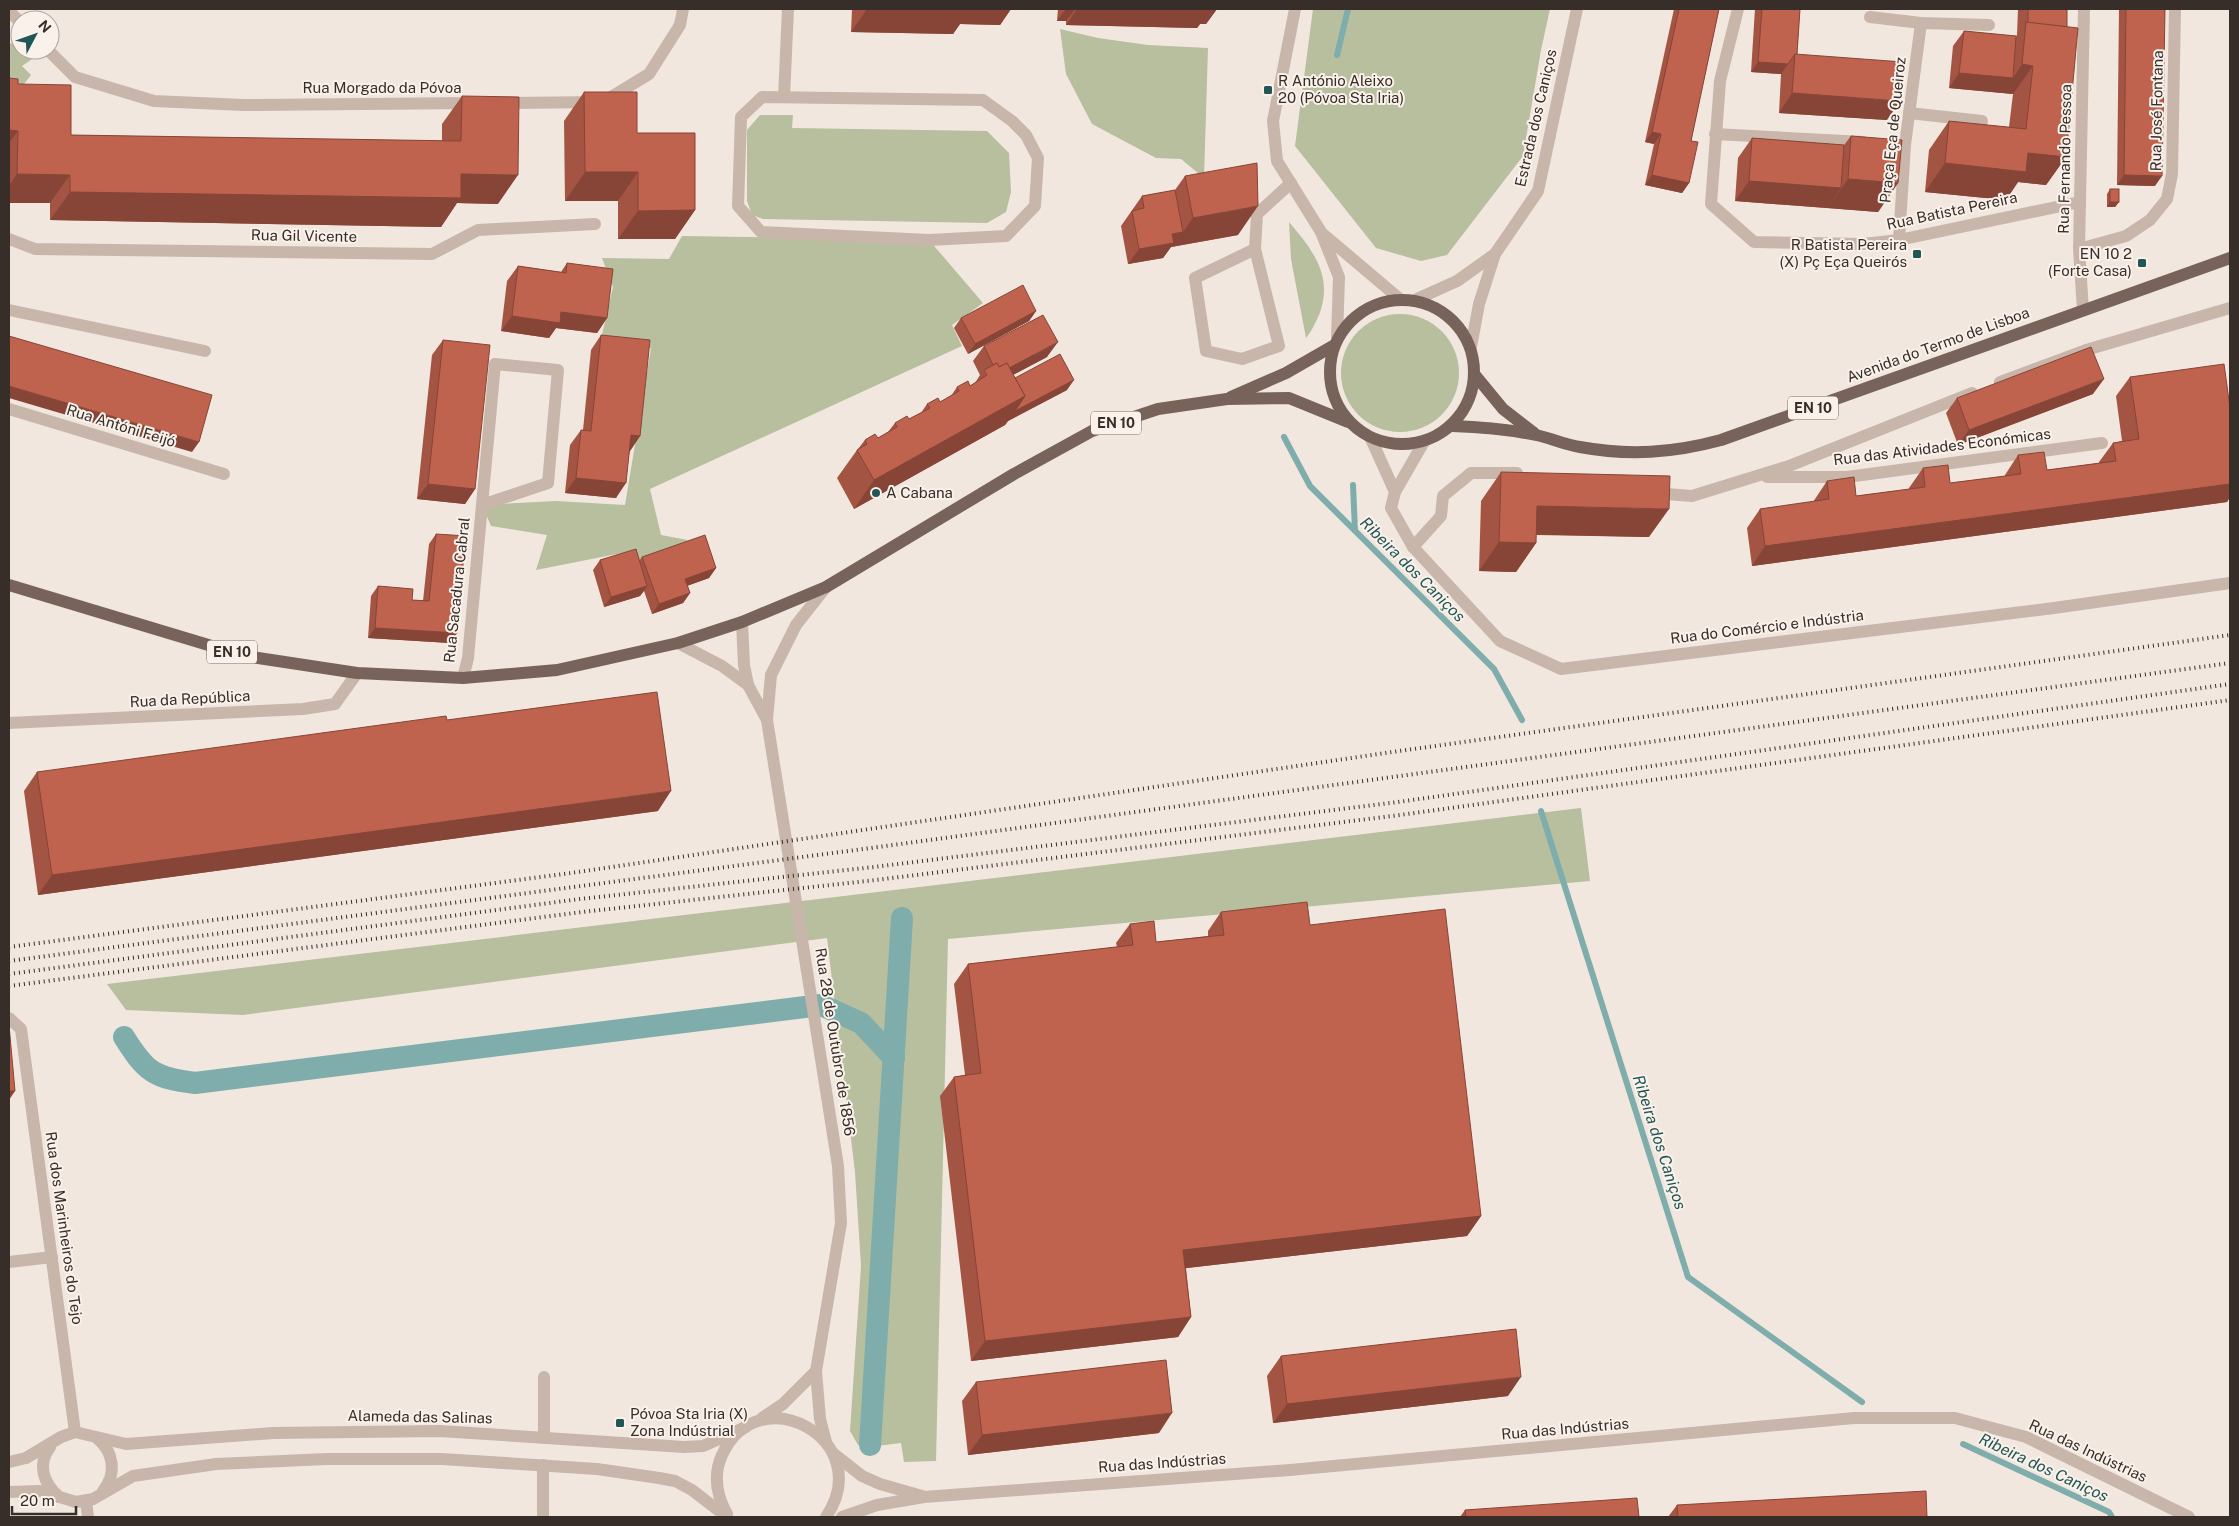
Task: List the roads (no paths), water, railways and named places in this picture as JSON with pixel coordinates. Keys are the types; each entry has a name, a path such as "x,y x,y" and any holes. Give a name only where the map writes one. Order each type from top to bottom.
{"main road":[{"name":"Avenida do Termo de Lisboa","path":"1452,426 1485,427 1536,435 1578,447 1612,452 1643,453 1683,450 1721,440 2230,258"},
{"path":"1227,399 1289,398 1348,422 1371,439 1399,446 1425,440 1452,426 1468,403 1475,375 1471,347 1456,323 1433,306 1417,299 1376,303 1352,318 1335,342 1328,369 1333,397 1348,422"},
{"path":"1227,399 1286,373 1335,342"},
{"name":"Avenida do Termo de Lisboa","path":"1475,375 1503,409 1536,435"},
{"name":"EN 10","path":"9,585 245,656 356,673 463,678 557,670 678,642 742,622 826,587 1014,474 1092,431 1158,409 1227,399"}],"street":[{"name":"Rua Morgado da Póvoa","path":"58,60 75,77 154,101 244,105 603,102 649,74 680,25 683,9"},
{"path":"784,98 788,9"},
{"path":"1295,9 1273,121 1277,161 1321,232 1339,277 1335,342"},
{"name":"Estrada dos Caniços","path":"1471,347 1479,304 1495,254 1538,191 1577,9"},
{"name":"Rua Batista Pereira","path":"1738,9 1720,81 1711,204 1754,242 1863,244 1899,240 2080,202"},
{"name":"Rua Fernando Pessoa","path":"2083,310 2079,249 2084,9"},
{"name":"Rua José Fontana","path":"2079,249 2126,236 2150,220 2167,199 2172,174 2175,9"},
{"path":"1870,17 1922,23 1989,25"},
{"name":"Praça Eça de Queiroz","path":"1899,240 1900,144 1909,113 1922,23"},
{"path":"762,97 784,98 983,100 1012,121 1026,136 1038,158 1035,206 1006,236 929,240 761,232 738,206 741,117 762,97"},
{"path":"1909,113 1982,121"},
{"path":"1715,134 1877,143"},
{"path":"1255,250 1195,278 1206,351 1242,359 1279,346 1255,250 1257,214 1291,183"},
{"name":"Rua Gil Vicente","path":"9,239 35,249 432,254 478,230 594,224"},
{"path":"1321,232 1401,300"},
{"name":"Estrada dos Caniços","path":"1417,299 1457,281 1495,254"},
{"path":"1636,492 1692,496 1788,466 2086,350 2230,308"},
{"path":"9,310 205,352"},
{"name":"Rua Sacadura Cabral","path":"463,678 468,658 494,364 558,370 548,483 482,504"},
{"name":"Rua Antóni Feijó","path":"9,409 224,474"},
{"name":"Rua do Comércio e Indústria","path":"1371,439 1395,492 1391,508 1413,547 1500,641 1561,669 2054,608 2230,584"},
{"path":"1395,492 1425,440"},
{"name":"Rua das Atividades Económicas","path":"1755,476 1847,477 2102,443"},
{"path":"1413,547 1441,516 1443,496 1471,473 1513,472 1532,476"},
{"name":"Rua 28 de Outubro de 1856","path":"826,587 796,625 771,675 766,720 838,1166 841,1223 816,1371 819,1412 826,1442"},
{"name":"Rua 28 de Outubro de 1856","path":"742,622 744,664 748,685 766,720"},
{"name":"Rua 28 de Outubro de 1856","path":"678,642 722,666 748,685"},
{"name":"Rua da República","path":"9,723 303,709 335,704 356,673"},
{"name":"Rua dos Marinheiros do Tejo","path":"9,1018 21,1029 75,1432"},
{"path":"9,1262 52,1256"},
{"path":"728,1517 721,1504 717,1490 716,1475 719,1461 725,1448 751,1424 782,1404 816,1371"},
{"path":"544,1378 544,1438"},
{"path":"751,1424 782,1418 795,1421 818,1433 826,1442 834,1454 839,1481 838,1495 826,1517"},
{"name":"Rua das Indústrias","path":"842,1517 876,1505 924,1497 1290,1470 1854,1418 1955,1418 2026,1437 2189,1517"},
{"name":"Alameda das Salinas","path":"75,1432 111,1441 146,1444 264,1434 440,1431 697,1447 720,1441 751,1424"},
{"path":"9,1462 26,1458 54,1441 75,1432"},
{"path":"90,1435 105,1446 112,1462 110,1481 99,1495"},
{"path":"54,1441 43,1459 42,1470 45,1480 59,1497"},
{"name":"Rua das Indústrias","path":"834,1454 862,1476 880,1484 924,1497"},
{"path":"9,1492 40,1491 67,1501 86,1501 120,1481 133,1476 216,1464 327,1459 442,1459 597,1470 675,1481 705,1498 728,1517"},
{"path":"543,1517 544,1465"},
{"path":"86,1501 88,1517"}],"waterway":[{"path":"1337,55 1348,9"},
{"name":"Ribeira dos Caniços","path":"1284,437 1310,486 1494,669 1522,720"},
{"path":"1353,485 1355,530"},
{"name":"Ribeira dos Caniços","path":"1541,811 1688,1277 1862,1402"},
{"path":"870,1445 902,918"},
{"path":"124,1037 145,1066 152,1071 170,1079 195,1083 821,1005 861,1023 894,1058"},
{"name":"Ribeira dos Caniços","path":"1963,1444 2109,1512 2112,1517"}],"railway":[{"path":"9,947 571,873 1392,752 2230,635"},
{"path":"9,961 871,848 2230,663"},
{"path":"9,974 580,899 874,867 1398,802 2230,684"},
{"path":"9,986 582,912 876,880 1400,815 2230,700"}],"place":[{"name":"R António Aleixo 20 (Póvoa Sta Iria)","path":"1268,90"},
{"name":"R Batista Pereira (X) Pç Eça Queirós","path":"1917,254"},
{"name":"EN 10 2 (Forte Casa)","path":"2142,263"},
{"name":"A Cabana","path":"876,493"},
{"name":"Póvoa Sta Iria (X) Zona Indústrial","path":"620,1423"}]}
